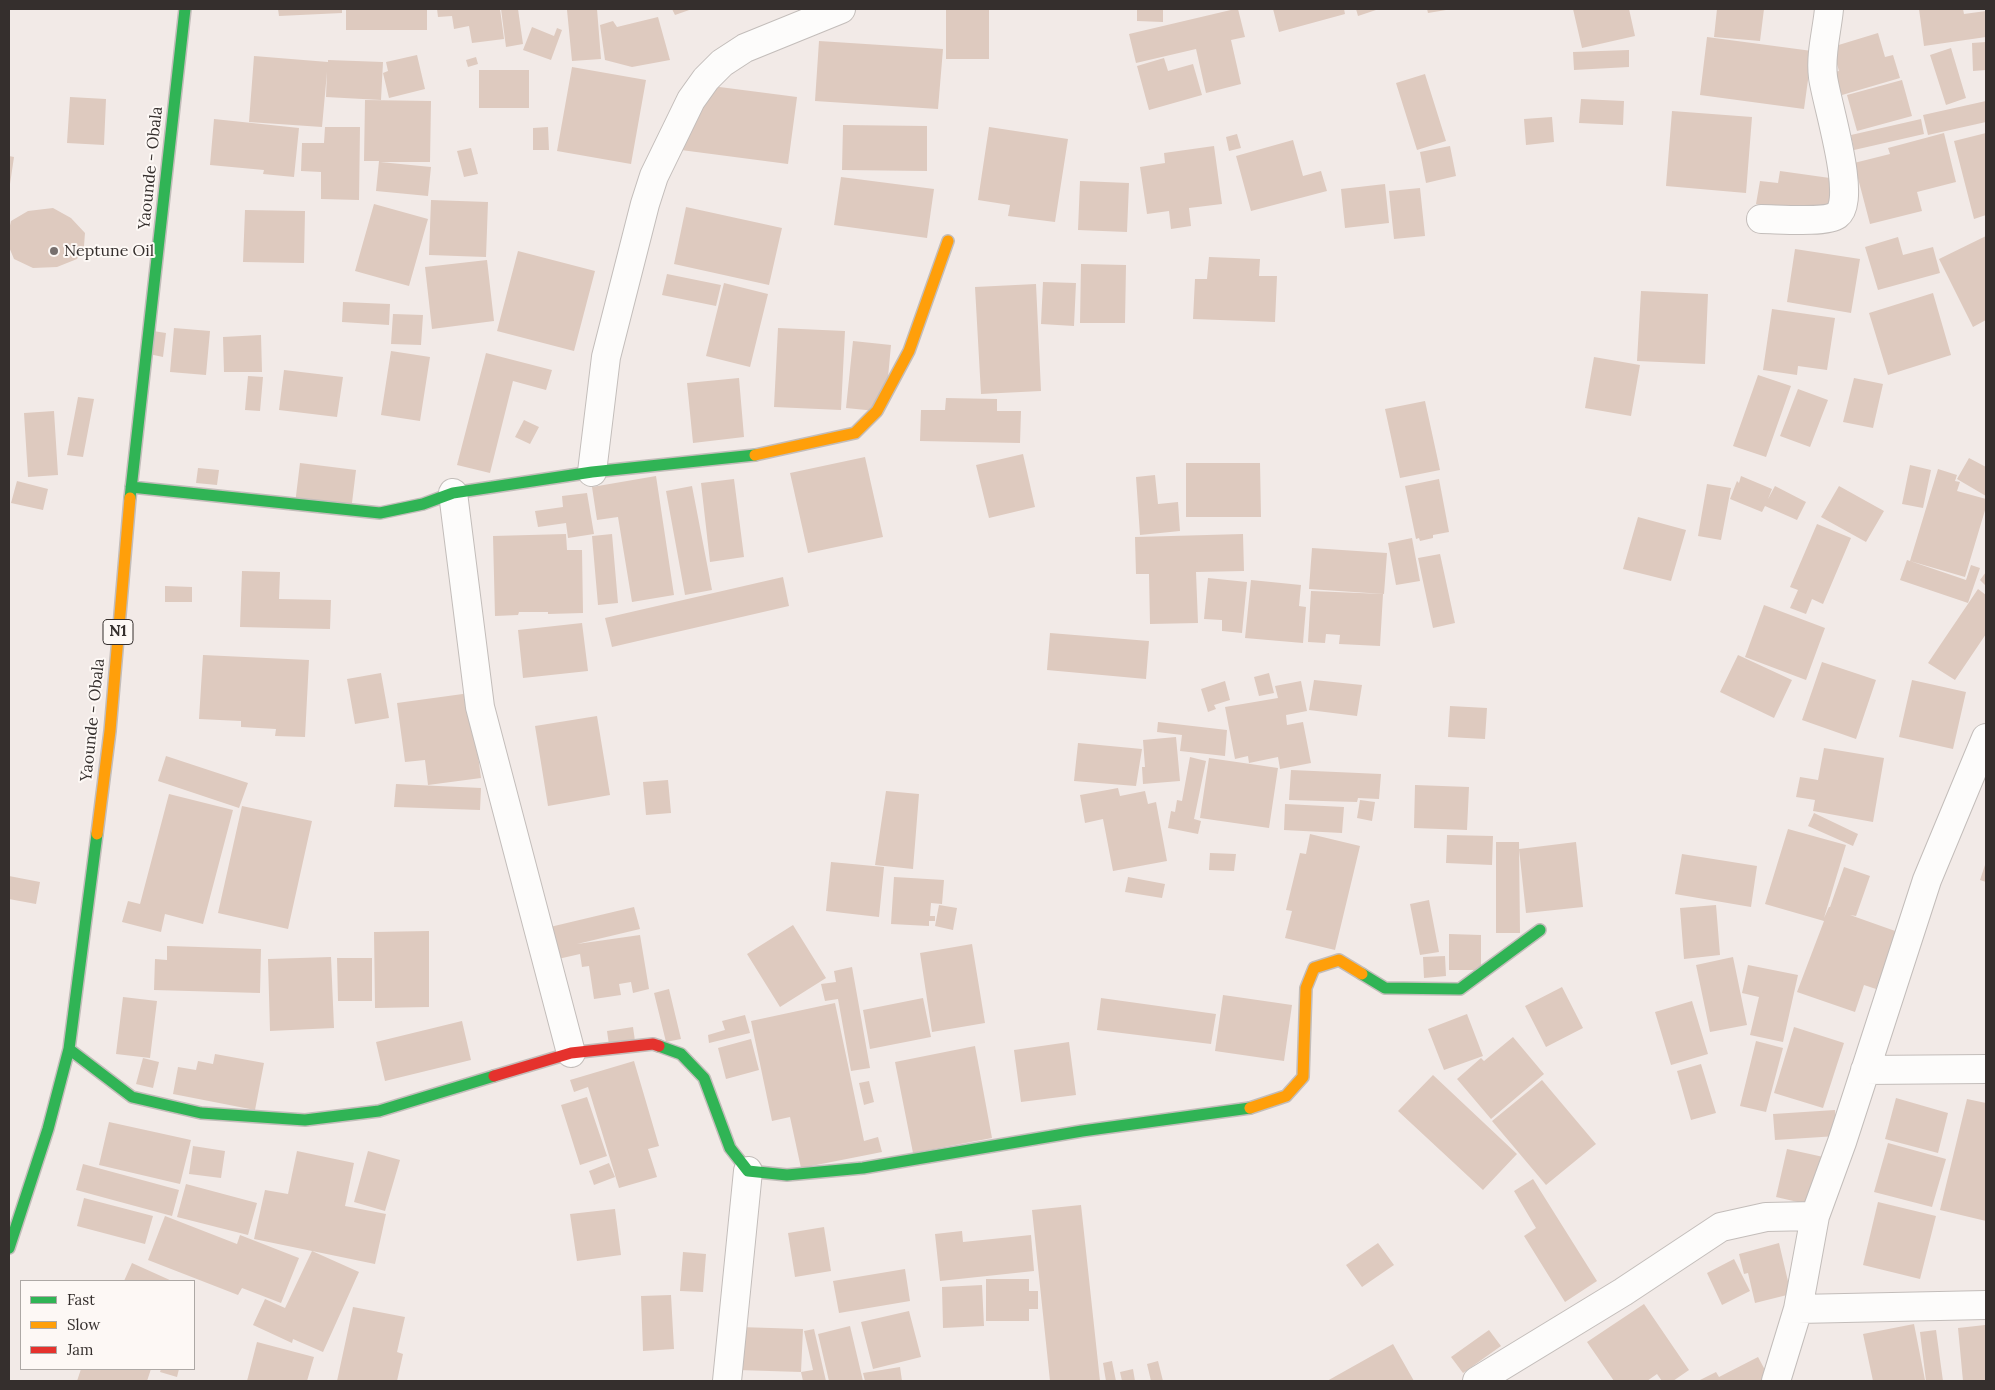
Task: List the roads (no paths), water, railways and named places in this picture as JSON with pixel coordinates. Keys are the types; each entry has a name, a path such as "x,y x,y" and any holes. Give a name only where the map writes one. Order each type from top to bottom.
{"main road":[{"name":"Yaounde - Obala","path":"9,1248 48,1130 69,1050 110,731 132,487 185,9"},
{"path":"132,487 380,513 423,504 453,493 592,472 763,454 854,433 877,412 908,351 948,241"},
{"path":"69,1050 132,1097 201,1113 305,1120 380,1110 571,1053 653,1044 681,1054 704,1078 730,1148 748,1171 787,1175 863,1168 1082,1131 1255,1107 1286,1096 1303,1077 1306,988 1314,968 1339,960 1385,988 1460,989 1540,930"}],"street":[{"path":"592,472 606,357 645,204 654,176 691,100 706,79 722,63 745,48 841,9"},
{"path":"1762,219 1829,219 1839,214 1845,204 1845,183 1823,77 1829,9"},
{"path":"453,493 480,707 571,1053"},
{"path":"1776,1381 1798,1309 1815,1216 1842,1142 1927,880 1986,738"},
{"path":"1865,1070 1986,1069"},
{"path":"727,1381 748,1171"},
{"path":"1477,1381 1614,1297 1721,1227 1766,1217 1815,1216"},
{"path":"1798,1309 1986,1305"}],"place":[{"name":"Neptune Oil","path":"54,251"}]}
